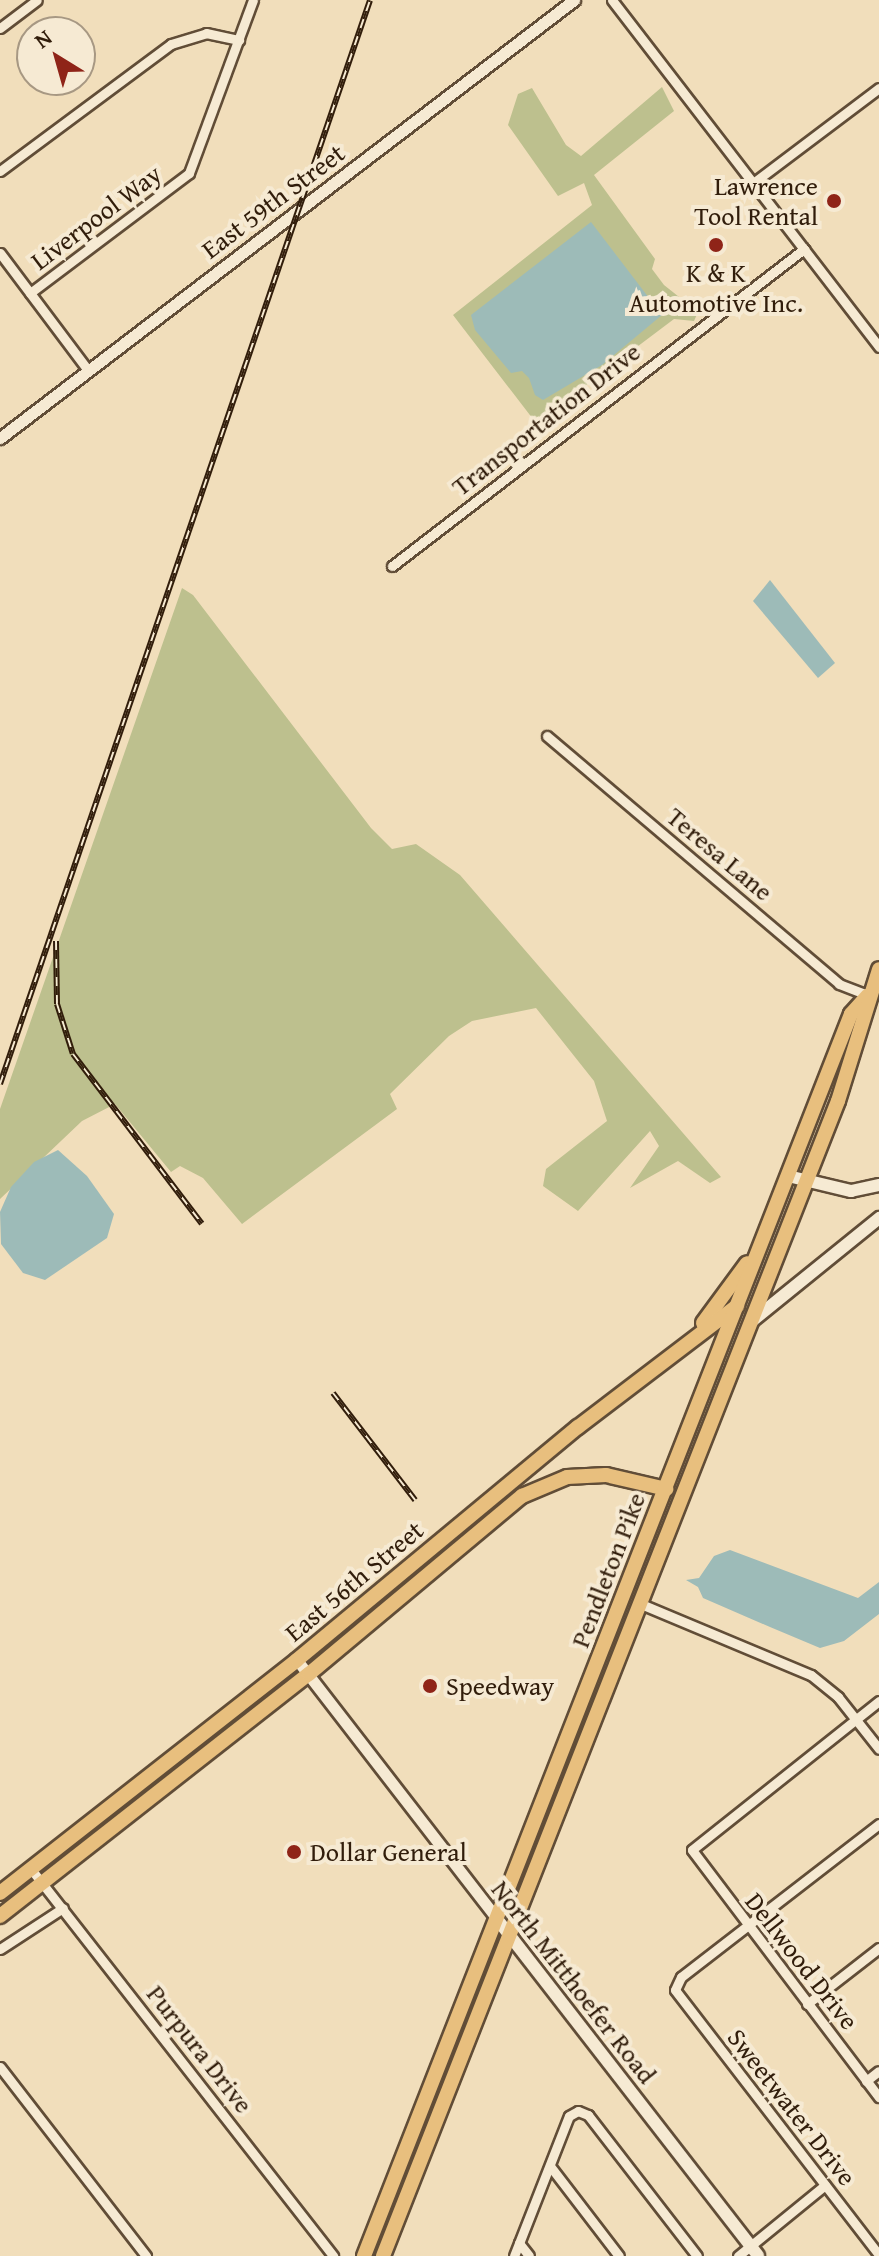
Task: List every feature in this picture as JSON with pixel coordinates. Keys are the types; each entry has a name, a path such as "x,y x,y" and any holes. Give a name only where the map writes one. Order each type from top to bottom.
{"main road":[{"name":"Pendleton Pike","path":"383,2256 857,1051 868,995 879,969"},
{"name":"Pendleton Pike","path":"364,2256 851,1014 868,995"},
{"path":"788,1176 851,1191 879,1185"},
{"path":"750,1323 879,1218"},
{"path":"682,1346 731,1289 768,1228"},
{"name":"East 56th Street","path":"0,1893 297,1660 682,1346 738,1305"},
{"name":"East 56th Street","path":"0,1916 309,1674 522,1496 567,1477 593,1475 666,1489"},
{"name":"North Mitthoefer Road","path":"497,1919 754,2251"}],"street":[{"path":"0,28 37,0"},
{"name":"Liverpool Way","path":"30,293 189,173 253,0"},
{"name":"East 59th Street","path":"0,438 574,0"},
{"path":"612,0 879,347"},
{"path":"0,171 171,44 202,34 239,40"},
{"path":"753,183 879,88"},
{"name":"Transportation Drive","path":"392,566 804,249"},
{"path":"0,253 88,370"},
{"name":"Teresa Lane","path":"547,736 839,984 868,995"},
{"path":"641,1604 795,1666 831,1690 879,1749"},
{"name":"North Mitthoefer Road","path":"297,1660 497,1919"},
{"path":"856,1719 879,1701"},
{"name":"Dellwood Drive","path":"856,1719 695,1843 692,1851 879,2097"},
{"path":"747,1927 879,1824"},
{"name":"Purpura Drive","path":"31,1869 333,2256"},
{"path":"0,1949 63,1908"},
{"name":"Sweetwater Drive","path":"747,1927 676,1984 677,1995 879,2255"},
{"path":"807,2004 879,1948"},
{"path":"0,2067 146,2256"},
{"path":"866,2081 879,2071"},
{"path":"514,2256 570,2114 586,2113 697,2256"},
{"path":"550,2166 619,2256"},
{"path":"738,2256 754,2251 825,2185"},
{"path":"519,2243 529,2256"}],"green space":[{"path":"662,87 674,111 594,175 655,259 652,269 664,285 698,312 694,321 674,319 536,423 453,315 592,205 584,183 558,196 508,125 518,94 532,88 566,145 581,156"},
{"path":"182,588 193,595 371,828 392,849 416,844 460,875 721,1177 710,1183 678,1161 630,1188 659,1146 650,1131 578,1211 543,1186 546,1169 607,1121 594,1081 536,1008 472,1021 449,1036 390,1094 397,1109 242,1224 203,1178 180,1166 171,1172 115,1104 82,1121 0,1199 0,1109"}],"water":[{"path":"591,222 662,315 602,365 543,400 535,395 529,378 522,371 511,373 475,330 471,315"},
{"path":"770,580 835,663 818,678 753,601"},
{"path":"58,1150 87,1176 114,1214 107,1238 45,1280 23,1273 1,1244 0,1212 11,1187 34,1162"},
{"path":"730,1550 858,1598 879,1582 879,1614 844,1641 820,1648 703,1598 698,1587 686,1580 699,1578 714,1556"}],"railway":[{"path":"0,1084 370,0"},
{"path":"56,941 57,1004 73,1054 202,1224"},
{"path":"333,1393 415,1500"}],"place":[{"name":"Lawrence Tool Rental","path":"834,201"},
{"name":"K & K Automotive Inc.","path":"716,245"},
{"name":"Speedway","path":"430,1686"},
{"name":"Dollar General","path":"294,1852"}]}
